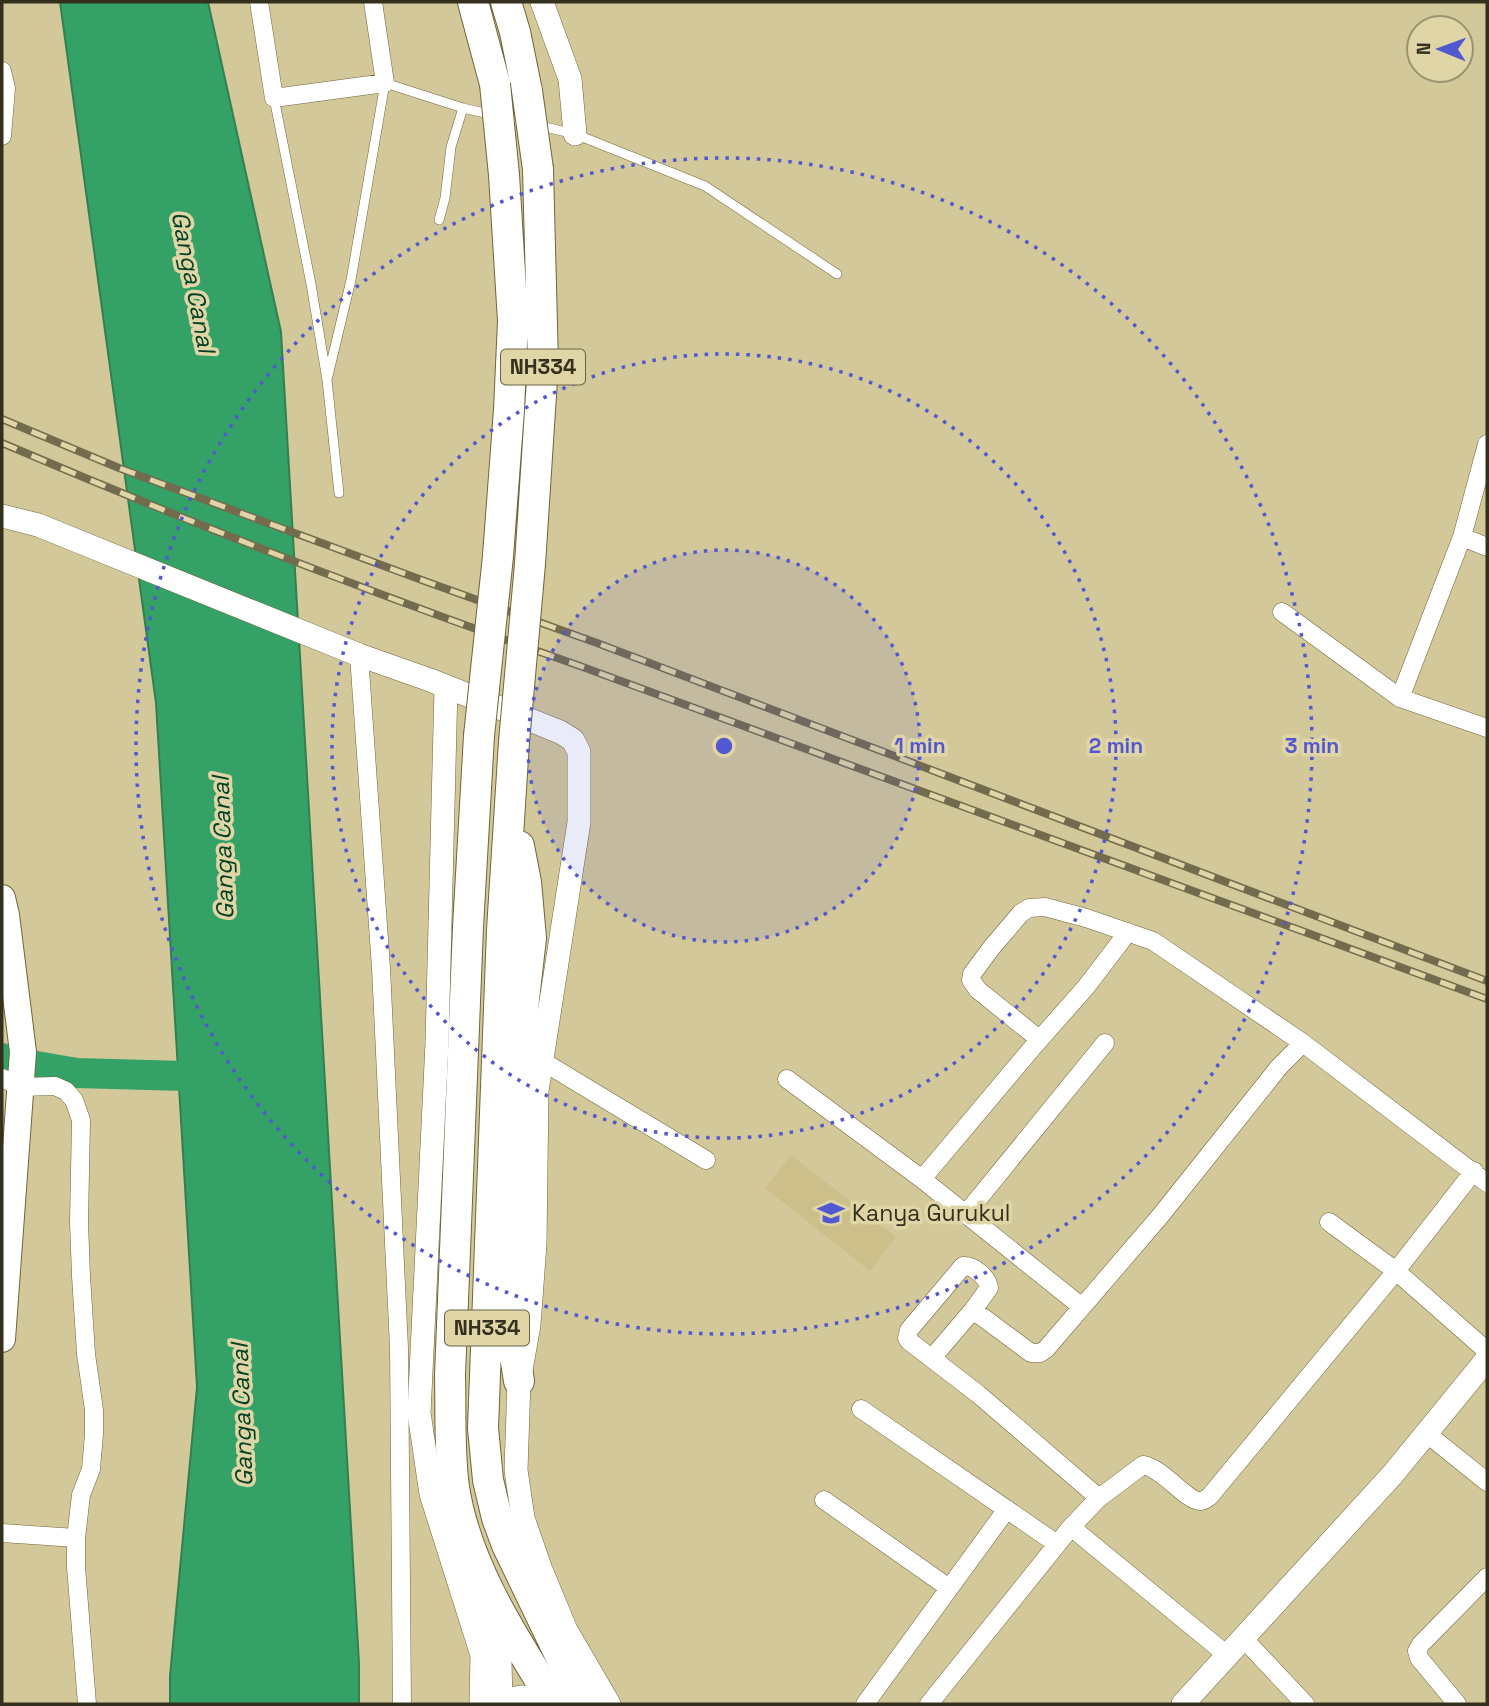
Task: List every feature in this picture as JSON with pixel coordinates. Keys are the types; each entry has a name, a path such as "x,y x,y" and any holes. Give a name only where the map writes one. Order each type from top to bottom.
{"highway":[{"name":"NH334","path":"473,2 495,83 504,174 513,321 498,556 479,736 468,927 450,1375 452,1447 454,1487 475,1560 518,1644 555,1704"},
{"name":"NH334","path":"506,2 527,91 537,169 543,364 502,930 483,1428 488,1480 507,1545 559,1654 587,1704"},
{"path":"510,805 526,882 531,937 524,999 513,1175 510,1324 519,1381"}],"main road":[{"path":"2,898 6,915 17,1074 2,1339"}],"street":[{"path":"259,2 274,98 385,83 373,2"},
{"path":"542,2 570,79 575,134"},
{"path":"2,71 6,88 2,136"},
{"path":"1400,698 1462,537 1487,444"},
{"path":"2,516 38,525 351,652 560,732 573,740 579,752 579,822 537,1091 535,1244 529,1325 519,1381 516,1470 523,1518 541,1570 565,1630 609,1704"},
{"path":"1462,537 1487,547"},
{"path":"1282,612 1400,698 1487,728"},
{"path":"351,652 381,968 398,1334 402,1704"},
{"path":"446,687 437,1043 419,1413 431,1494 482,1654 481,1704"},
{"path":"929,1704 1098,1497 1143,1465 1160,1473 1194,1500 1203,1500 1210,1496 1396,1271 1480,1177 1303,1043 1153,941 1086,918 1045,907 1035,907 1021,913 992,947 972,974 971,980 973,985 1040,1039"},
{"path":"922,1179 1086,987 1128,932"},
{"path":"965,1215 1105,1043"},
{"path":"972,1310 1031,1353 1041,1353 1046,1349 1160,1215 1279,1067 1303,1043"},
{"path":"542,1061 706,1160"},
{"path":"17,1074 66,1091 75,1100 81,1120 81,1276 94,1434 91,1469 81,1495 76,1538 87,1704"},
{"path":"787,1079 922,1179 1082,1307"},
{"path":"1329,1222 1396,1271 1487,1352"},
{"path":"932,1358 985,1294 988,1281 973,1268 963,1266 908,1332 907,1338 909,1341 978,1394 1098,1497"},
{"path":"1183,1704 1392,1474 1487,1359"},
{"path":"861,1409 1057,1544"},
{"path":"1426,1433 1487,1482"},
{"path":"824,1500 950,1588"},
{"path":"865,1704 1007,1509"},
{"path":"1071,1527 1227,1655"},
{"path":"2,1533 76,1538"},
{"path":"475,1560 500,1661 501,1704"},
{"path":"1457,1704 1419,1658 1417,1651 1487,1577"},
{"path":"1243,1638 1306,1704"},
{"path":"514,1704 516,1698 523,1697 530,1704"}],"lane":[{"path":"327,380 351,280 385,83 463,108 575,134 705,186 837,274"},
{"path":"274,98 327,380 339,494"},
{"path":"439,220 445,198 451,147 463,108"}],"shaded area":[{"name":"Kanya Gurukul","path":"791,1155 896,1237 870,1271 765,1188"}],"water":[{"name":"Ganga Canal","path":"60,2 208,2 281,332 359,1663 359,1704 170,1704 170,1676 197,1387 156,703"}],"waterway":[{"path":"2,1058 77,1073 220,1077"}],"railway":[{"path":"2,419 119,468 597,643 1487,981"},
{"path":"2,443 217,531 434,614 1487,999"}],"place":[{"name":"Kanya Gurukul","path":"831,1213"}]}
